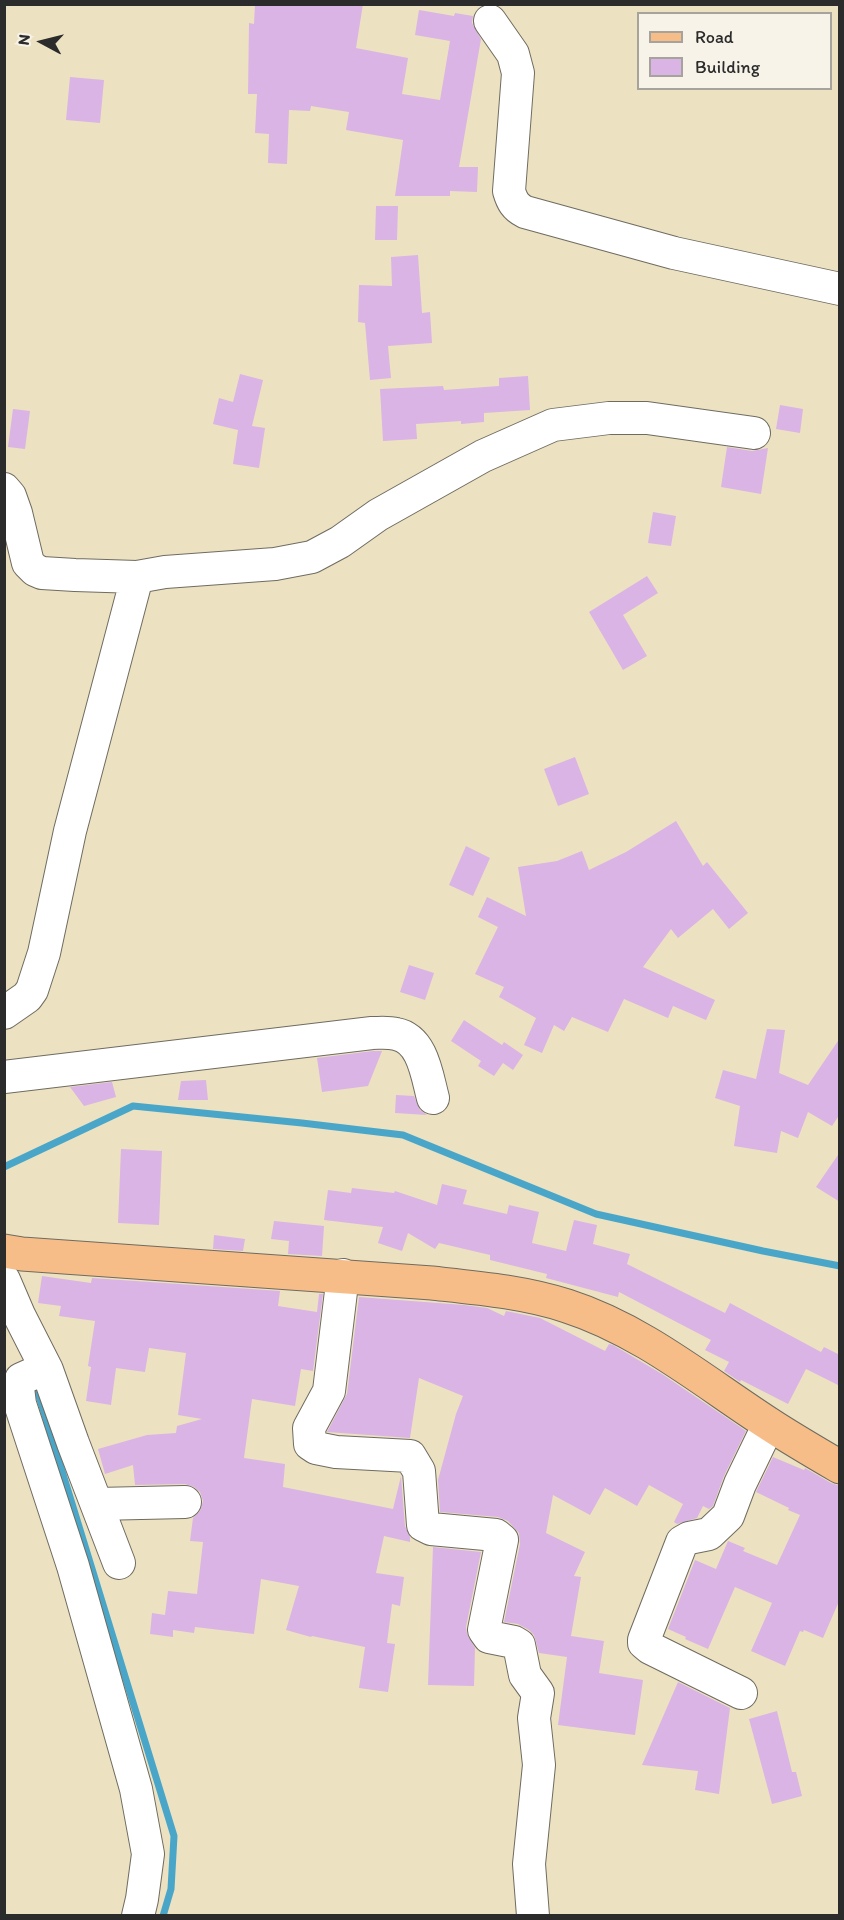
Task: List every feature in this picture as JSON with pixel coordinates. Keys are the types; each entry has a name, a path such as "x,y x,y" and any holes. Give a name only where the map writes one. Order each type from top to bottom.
{"main road":[{"path":"4,1251 45,1256 344,1275 488,1289 569,1306 626,1332 678,1362 769,1424 840,1467"}],"street":[{"path":"490,21 516,62 518,73 509,191 517,208 674,253 840,289"},
{"path":"4,489 10,496 16,513 28,563 35,570 42,573 137,577 165,572 275,564 312,557 378,515 483,456 553,426 609,418 647,418 754,433"},
{"path":"12,998 32,990 44,953 70,831 137,577"},
{"path":"4,1077 372,1033 395,1034 410,1040 418,1051 433,1098"},
{"path":"344,1275 328,1391 309,1428 310,1444 316,1448 336,1452 409,1456 418,1471 423,1525 427,1528 447,1531 496,1535 502,1540 484,1630 489,1637 514,1642 519,1646 525,1675 538,1693 534,1718 539,1765 529,1864 533,1916"},
{"path":"4,1280 19,1315 36,1373 73,1443 119,1563"},
{"path":"36,1373 18,1388 20,1404 73,1566 136,1789 146,1833 147,1863 138,1916"},
{"path":"741,1694 650,1648 644,1640 682,1542 688,1538 709,1534 723,1523 732,1510 740,1484 769,1424"},
{"path":"97,1504 185,1502"}],"building":[{"path":"255,4 363,4 356,48 408,58 402,94 440,100 450,41 415,35 419,10 454,16 455,13 473,16 472,23 481,39 459,167 478,167 477,192 450,191 450,196 395,196 403,140 346,130 349,112 311,106 310,111 289,110 287,164 268,163 269,134 255,133 257,94 248,94 249,23 254,24"},
{"path":"70,77 104,80 100,123 66,120"},
{"path":"376,206 398,206 397,240 375,240"},
{"path":"418,255 422,313 430,312 432,343 388,346 391,378 370,380 365,323 358,322 359,285 392,286 391,257"},
{"path":"240,374 263,380 252,426 265,428 259,468 233,464 238,430 213,424 219,398 233,402"},
{"path":"528,376 530,410 484,413 484,422 416,424 417,439 383,441 380,389 443,386 444,390 499,386 499,378"},
{"path":"780,405 803,409 800,433 776,429"},
{"path":"13,409 30,411 25,449 8,447"},
{"path":"727,447 752,451 768,448 761,494 721,487"},
{"path":"653,512 676,516 671,546 648,543"},
{"path":"647,576 658,593 623,615 647,656 623,670 589,612"},
{"path":"575,757 589,794 558,806 544,769"},
{"path":"676,821 703,866 707,862 748,913 729,929 713,909 678,938 671,929 643,967 715,1000 706,1020 673,1006 668,1018 624,999 608,1032 572,1017 564,1031 554,1025 542,1053 524,1045 536,1018 499,997 504,987 475,974 498,927 478,917 487,897 526,916 518,867 557,861 582,851 589,870 626,852"},
{"path":"466,846 490,858 473,896 449,885"},
{"path":"409,965 434,973 425,1000 400,992"},
{"path":"464,1020 502,1045 504,1042 523,1055 513,1070 503,1063 494,1076 478,1066 481,1061 451,1041"},
{"path":"767,1029 785,1030 779,1073 808,1085 840,1038 840,1114 832,1126 808,1112 798,1138 781,1131 777,1153 734,1146 740,1106 715,1098 723,1070 756,1079"},
{"path":"382,1051 368,1086 322,1092 317,1058"},
{"path":"206,1080 208,1100 178,1100 181,1081"},
{"path":"112,1082 116,1097 84,1106 70,1087"},
{"path":"396,1095 414,1096 420,1110 427,1115 395,1113"},
{"path":"121,1149 162,1151 159,1225 118,1223"},
{"path":"840,1152 840,1202 816,1187"},
{"path":"442,1184 467,1190 463,1204 507,1214 509,1205 539,1212 532,1243 566,1251 574,1220 597,1225 593,1244 630,1254 627,1264 725,1313 730,1303 821,1352 824,1347 840,1355 840,1386 806,1369 788,1404 741,1380 740,1382 724,1371 729,1362 705,1350 711,1340 619,1292 618,1297 546,1278 547,1274 490,1260 490,1255 439,1243 435,1249 408,1233 402,1251 378,1243 383,1227 324,1220 328,1190 351,1193 352,1188 394,1193 395,1191 437,1205"},
{"path":"274,1221 324,1226 322,1256 288,1254 289,1241 271,1239"},
{"path":"214,1235 245,1239 243,1251 213,1249"},
{"path":"42,1276 91,1283 92,1278 280,1291 278,1306 317,1312 319,1294 323,1294 313,1371 301,1369 295,1406 252,1399 244,1458 285,1464 283,1487 393,1509 401,1476 405,1526 410,1542 384,1536 376,1573 404,1577 400,1606 392,1604 387,1643 395,1644 388,1692 359,1688 365,1647 286,1630 299,1586 261,1579 254,1634 195,1627 194,1633 173,1630 173,1637 150,1634 152,1613 165,1615 168,1591 197,1594 203,1542 190,1541 193,1518 200,1511 203,1501 200,1492 185,1484 135,1485 133,1465 105,1474 98,1449 147,1435 176,1433 177,1426 202,1419 178,1415 186,1353 149,1348 145,1372 116,1368 111,1405 86,1401 91,1367 88,1366 95,1321 59,1316 61,1306 38,1303"},
{"path":"359,1297 464,1305 487,1308 504,1316 506,1311 540,1318 605,1351 609,1344 613,1345 662,1374 746,1431 724,1476 713,1506 709,1509 703,1506 697,1518 677,1524 674,1522 683,1504 649,1485 637,1506 605,1488 590,1515 553,1495 546,1533 585,1552 574,1576 581,1577 571,1636 604,1641 599,1673 643,1680 635,1735 558,1725 567,1657 539,1653 534,1635 529,1630 518,1624 504,1622 520,1544 519,1533 508,1521 498,1517 440,1512 438,1480 463,1396 419,1378 410,1438 327,1432 347,1394"},
{"path":"773,1457 804,1470 805,1468 840,1486 840,1599 823,1638 804,1630 800,1631 785,1666 751,1651 772,1603 735,1587 708,1649 668,1629 695,1560 716,1569 728,1541 745,1548 743,1551 777,1565 800,1515 756,1492"},
{"path":"433,1547 481,1552 466,1627 467,1634 475,1648 474,1686 428,1685"},
{"path":"678,1682 730,1708 719,1794 695,1790 698,1771 642,1765"},
{"path":"777,1711 792,1772 796,1772 802,1796 772,1804 749,1719"}],"waterway":[{"path":"4,1167 133,1106 302,1123 403,1135 596,1214 840,1266"},
{"path":"35,1383 174,1836 171,1889 163,1916"}]}
